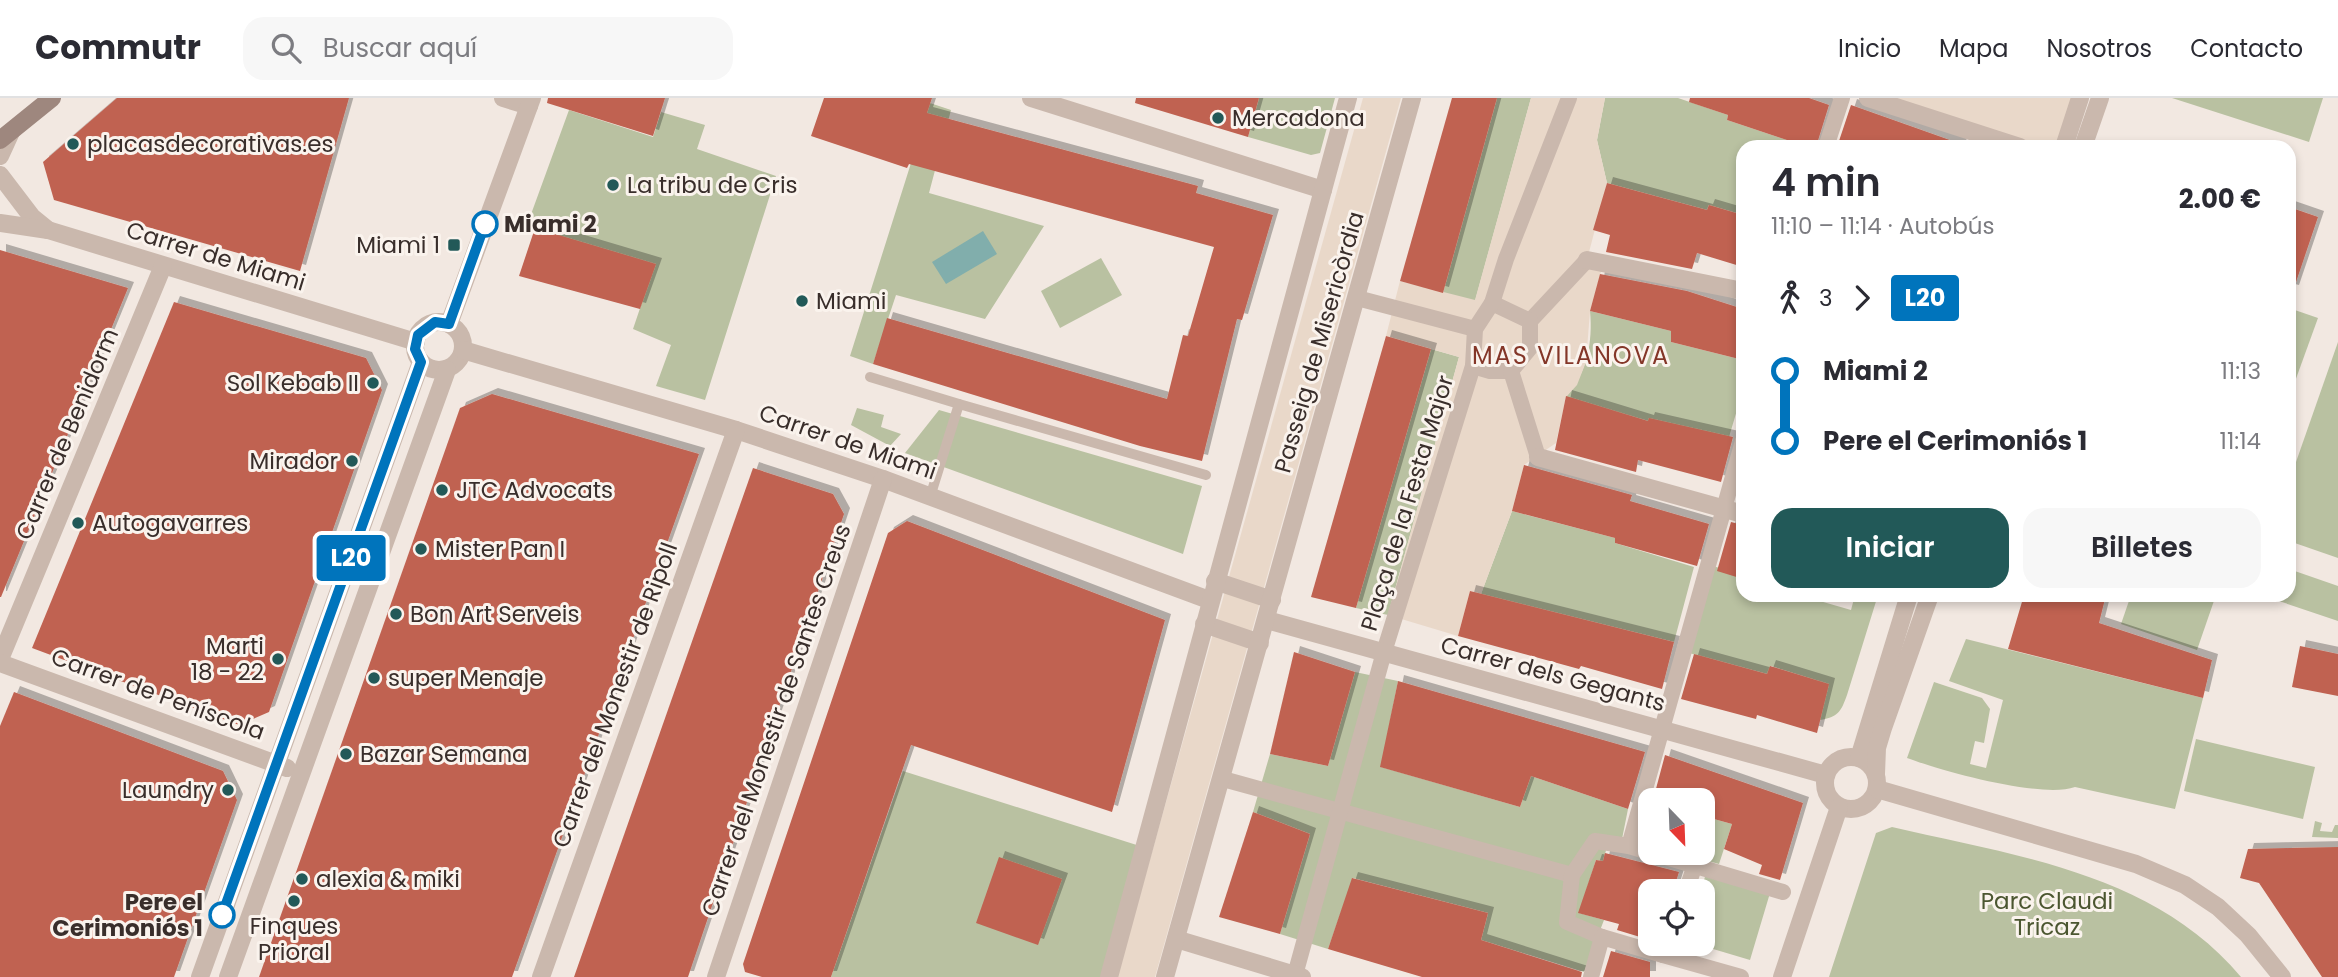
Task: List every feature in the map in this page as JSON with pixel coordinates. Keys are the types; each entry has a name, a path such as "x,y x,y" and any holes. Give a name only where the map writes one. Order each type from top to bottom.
{"main road":[{"path":"6,136 52,98"}],"street":[{"path":"449,324 530,102 503,98"},
{"path":"1031,98 1323,190"},
{"name":"Passeig de Misericòrdia","path":"1109,977 1209,600 1348,98"},
{"name":"Passeig de Misericòrdia","path":"1165,977 1223,779 1412,98"},
{"path":"1357,298 1475,329 1492,303 1506,259 1569,98"},
{"path":"1828,140 1842,98"},
{"path":"1868,98 1998,140"},
{"path":"2066,140 2080,98"},
{"path":"2085,140 2100,98"},
{"path":"0,156 6,136"},
{"path":"0,175 32,217 48,230"},
{"name":"Carrer de Miami","path":"0,223 48,230 416,342"},
{"path":"1629,846 1734,511 1538,457 1511,371 1530,348 1530,321 1587,260 1736,290"},
{"name":"Carrer de Benidorm","path":"0,661 163,265"},
{"path":"1492,303 1530,321"},
{"path":"200,977 421,362 416,342 428,325 449,324 461,335 463,351 458,362 447,370 228,977"},
{"name":"Plaça de la Festa Major","path":"1298,976 1384,652 1473,366 1475,329"},
{"name":"Carrer de Miami","path":"463,351 736,430 883,479 1209,600"},
{"path":"421,362 433,370 447,370"},
{"name":"Plaça de la Festa Major","path":"1473,366 1490,371 1511,371"},
{"name":"Carrer del Monestir de Ripoll","path":"541,977 736,430"},
{"name":"Carrer del Monestir de Santes Creus","path":"718,977 883,479"},
{"path":"1215,581 1272,600"},
{"path":"1859,758 1907,602"},
{"path":"1876,781 1872,766 1859,758 1843,758 1830,767 1826,775 1828,797 1839,807 1847,809 1862,807 1874,797 1876,781 1877,748 1882,728 1927,602"},
{"name":"Carrer dels Gegants","path":"1267,620 1826,775"},
{"path":"1204,624 1260,643"},
{"name":"Carrer de Peníscola","path":"0,661 300,772"},
{"path":"1223,779 1572,875"},
{"path":"1876,781 2136,864 2185,885 2228,916 2283,977"},
{"path":"1782,977 1839,807"},
{"path":"1638,849 1595,841 1572,875 1567,922 1602,937 1638,944"},
{"path":"1690,879 1695,865 1783,891"},
{"path":"1591,977 1602,937"},
{"path":"1176,939 1298,976"},
{"path":"1684,956 1741,977"}],"lane":[{"path":"870,377 1206,475"},
{"path":"930,497 959,404"}],"green space":[{"path":"1259,98 1335,98 1320,153 1311,155 1248,137"},
{"path":"1497,98 1531,98 1475,301 1443,293"},
{"path":"1605,98 1678,98 1728,115 1727,120 1787,140 1736,140 1736,213 1709,205 1707,210 1607,183 1597,140"},
{"path":"2172,98 2323,98 2309,142"},
{"path":"930,103 951,110 929,193 1044,226 985,319 896,295 873,364 850,356"},
{"path":"569,110 653,137 661,112 705,125 697,149 776,176 705,400 656,386 671,345 633,329 655,264 526,228"},
{"path":"1101,258 1122,295 1060,328 1041,291"},
{"path":"2296,310 2318,318 2296,379"},
{"path":"1590,311 1671,331 1671,342 1736,358 1736,414 1729,437 1648,421 1566,397 1584,367 1590,334"},
{"path":"2338,342 2338,558 2296,543 2296,462"},
{"path":"1431,349 1459,357 1388,615 1356,608"},
{"path":"857,408 884,415 881,427 901,434 890,446 851,425"},
{"path":"939,410 1202,486 1183,554 905,453"},
{"path":"1512,511 1615,538 1615,543 1694,567 1674,642 1481,594"},
{"path":"1713,566 1736,573 1736,602 1823,602 1851,610 1853,602 1876,602 1843,706 1831,717 1820,720 1828,684 1771,666 1767,674 1689,653"},
{"path":"2296,571 2338,586 2338,621 2282,602 2296,602"},
{"path":"2129,602 2214,602 2197,650 2121,624"},
{"path":"1966,639 2203,698 2175,809 2075,787 2060,790 2017,787 1943,770 1907,758 1934,682 1982,698 1990,709 1984,743 1975,741 1970,764 1986,768 2003,700 1949,681"},
{"path":"1355,672 1398,681 1381,767 1520,807 1531,776 1628,809 1620,849 1607,847 1603,861 1596,860 1579,913 1604,920 1584,972 1481,940 1488,913 1353,878 1328,949 1280,934 1310,834 1253,812 1270,754 1328,766"},
{"path":"2196,739 2315,767 2303,819 2184,791"},
{"path":"903,771 1143,847 1109,977 831,977"},
{"path":"1715,819 1732,824 1719,864 1715,863"},
{"path":"2315,821 2322,823 2320,831 2332,832 2335,825 2338,825 2338,838 2312,837"},
{"name":"Parc Claudi Tricaz","path":"1892,827 2034,860 2125,891 2167,914 2206,942 2241,977 1829,977 1876,833"},
{"path":"1706,873 1770,893 1750,960 1715,950 1715,879 1704,879"}],"shaded area":[{"path":"1363,98 1401,98 1155,977 1117,977"},
{"path":"1531,98 1605,98 1597,140 1607,183 1587,260 1602,268 1590,311 1586,362 1577,385 1566,397 1556,443 1524,465 1512,511 1481,594 1470,591 1458,636 1388,615 1459,357 1386,336 1400,281 1475,300"},
{"path":"1880,98 2080,98 2066,140 2002,140"}],"water":[{"path":"983,231 997,254 946,284 932,262"}],"building":[{"path":"117,98 349,98 300,271 54,200 43,162"},
{"path":"548,98 665,98 653,136 547,103"},
{"path":"824,98 932,98 927,113 1198,186 1196,193 1273,215 1242,320 1237,319 1202,461 1140,446 873,364 887,318 1167,399 1183,335 1188,336 1214,247 909,164 907,168 811,136"},
{"name":"Mercadona","path":"1136,98 1259,98 1248,137 1135,103"},
{"path":"1452,98 1497,98 1443,293 1400,281"},
{"path":"1690,98 1809,98 1829,105 1818,140 1787,140 1727,120 1728,115 1689,102"},
{"path":"1851,105 1950,140 1839,140"},
{"path":"1607,183 1707,210 1709,205 1736,213 1736,265 1697,253 1692,269 1606,252 1610,235 1593,230"},
{"path":"2296,209 2318,217 2296,282"},
{"path":"535,228 656,264 640,309 519,276"},
{"path":"0,250 128,288 1,597 0,597"},
{"path":"1600,274 1687,291 1736,307 1736,358 1671,342 1671,331 1590,311"},
{"path":"174,302 366,358 382,390 269,712 239,725 32,648"},
{"path":"1386,336 1431,349 1356,608 1311,597"},
{"path":"492,394 699,454 512,977 259,977 460,408"},
{"path":"1566,396 1648,421 1649,418 1733,437 1721,482 1638,460 1636,472 1555,450"},
{"path":"1524,465 1632,495 1630,501 1709,524 1697,566 1615,543 1615,538 1512,511"},
{"path":"753,468 833,494 844,514 688,977 574,977"},
{"path":"907,521 1165,620 1112,812 911,745 831,977 762,977 745,972 743,964 888,533"},
{"path":"1731,522 1736,523 1736,577 1717,571"},
{"path":"1470,591 1674,642 1662,689 1458,636"},
{"path":"2022,602 2104,602 2099,623 2212,660 2203,698 2008,649"},
{"path":"2300,646 2338,654 2338,696 2292,687"},
{"path":"1294,652 1355,672 1328,766 1270,754"},
{"path":"1694,654 1767,674 1770,666 1829,684 1817,733 1757,715 1756,719 1681,699"},
{"path":"1398,681 1645,752 1628,809 1531,776 1520,807 1380,767"},
{"path":"14,692 223,771 237,800 174,977 0,977 0,726"},
{"path":"1665,755 1803,803 1780,880 1759,874 1762,865 1724,849 1732,824 1715,819 1715,788 1656,788"},
{"path":"1253,812 1310,834 1280,934 1219,917"},
{"path":"2338,847 2338,977 2322,977 2259,883 2240,878 2248,849"},
{"path":"1605,853 1638,861 1638,865 1652,865 1679,872 1677,879 1638,879 1638,936 1617,930 1619,924 1578,913 1596,860 1603,861"},
{"path":"999,857 1062,879 1038,945 976,923"},
{"path":"1352,878 1488,913 1481,940 1582,972 1581,977 1422,977 1328,949"},
{"path":"1611,951 1650,962 1650,977 1603,977"}],"bus line":[{"name":"L20","path":"222,915 421,362 415,349 418,335 422,329 435,322 449,324 485,224"}],"place":[{"name":"Mercadona","path":"1218,118"},
{"name":"placasdecorativas.es","path":"73,144"},
{"name":"La tribu de Cris","path":"613,185"},
{"name":"Miami 2","path":"485,224"},
{"name":"Miami 1","path":"454,245"},
{"name":"Miami","path":"802,301"},
{"name":"Sol Kebab II","path":"373,383"},
{"name":"Mirador","path":"352,461"},
{"name":"JTC Advocats","path":"442,490"},
{"name":"Autogavarres","path":"78,523"},
{"name":"Mister Pan I","path":"421,549"},
{"name":"Bon Art Serveis","path":"396,614"},
{"name":"Marti 18 - 22","path":"278,659"},
{"name":"super Menaje","path":"374,678"},
{"name":"Bazar Semana","path":"346,754"},
{"name":"Laundry","path":"228,790"},
{"name":"alexia & miki","path":"302,879"},
{"name":"Finques Prioral","path":"294,901"},
{"name":"Pere el Cerimoniós 1","path":"222,915"}],"district":[{"name":"MAS VILANOVA","path":"1571,355"}]}
